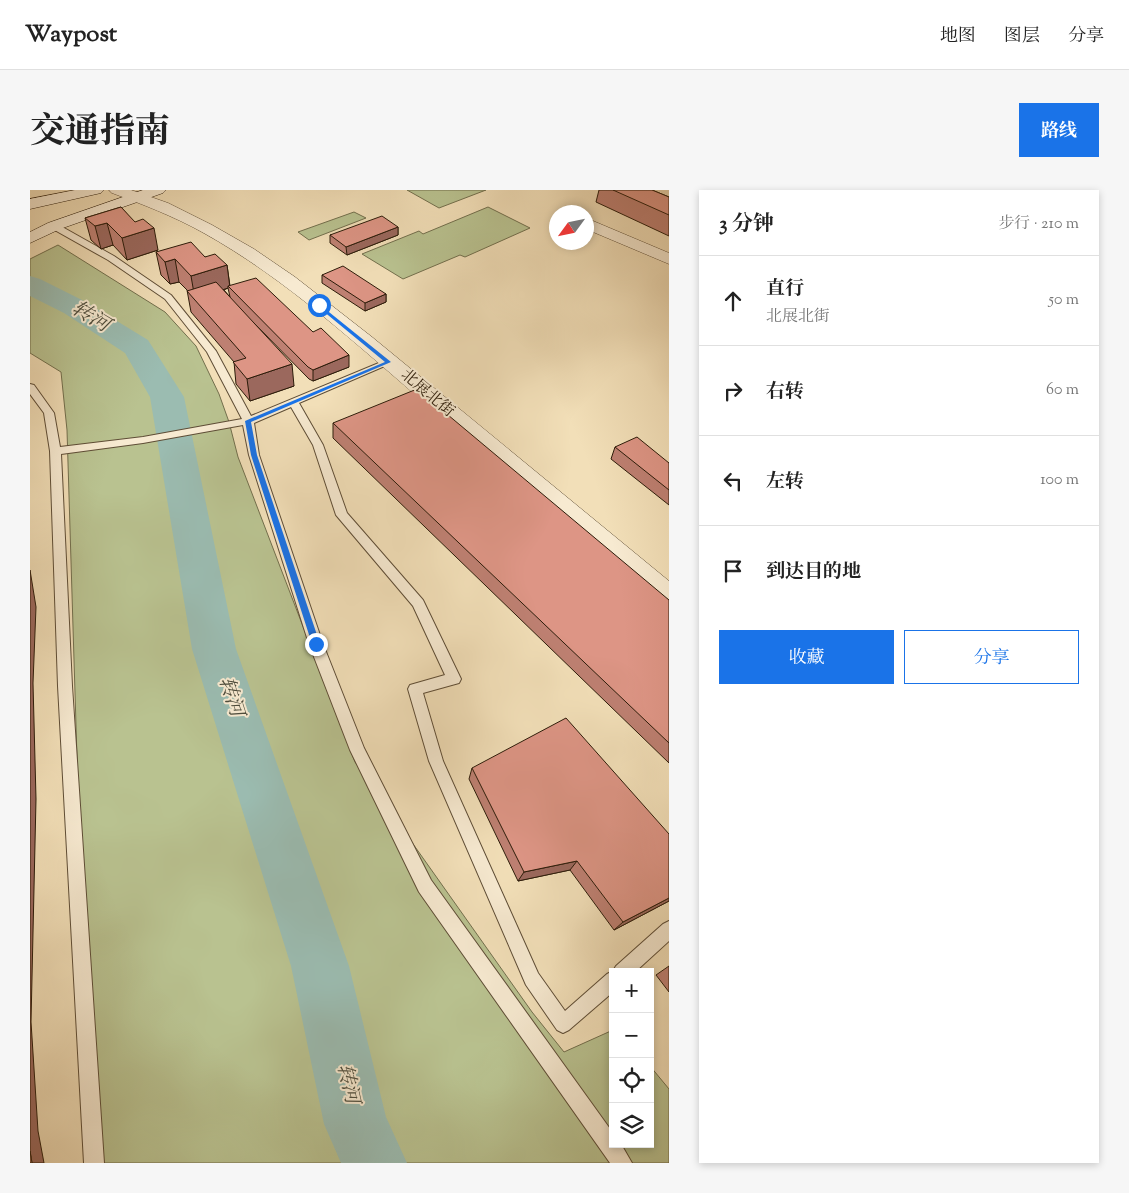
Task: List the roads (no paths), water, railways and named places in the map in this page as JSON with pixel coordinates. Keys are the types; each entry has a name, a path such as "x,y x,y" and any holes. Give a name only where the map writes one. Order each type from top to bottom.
{"street":[{"path":"30,204 96,190"},
{"name":"北展北街","path":"117,190 139,196 175,211 240,246 319,305 668,592"},
{"path":"41,232 158,190"},
{"path":"594,226 669,259"}],"lane":[{"path":"41,232 111,258 168,297 211,351 248,421 254,455 316,644 357,750 426,886 622,1163"},
{"path":"55,451 143,440 248,421 388,362"},
{"path":"30,387 49,413 55,451 65,686 94,1163"},
{"path":"293,402 318,445 342,515 418,603 454,679 414,689 436,761 532,979 563,1024 609,984"},
{"path":"626,968 669,930"}],"waterway":[{"name":"转河","path":"30,285 74,307 137,347 167,397 214,649 320,966 356,1124 374,1163"}]}
